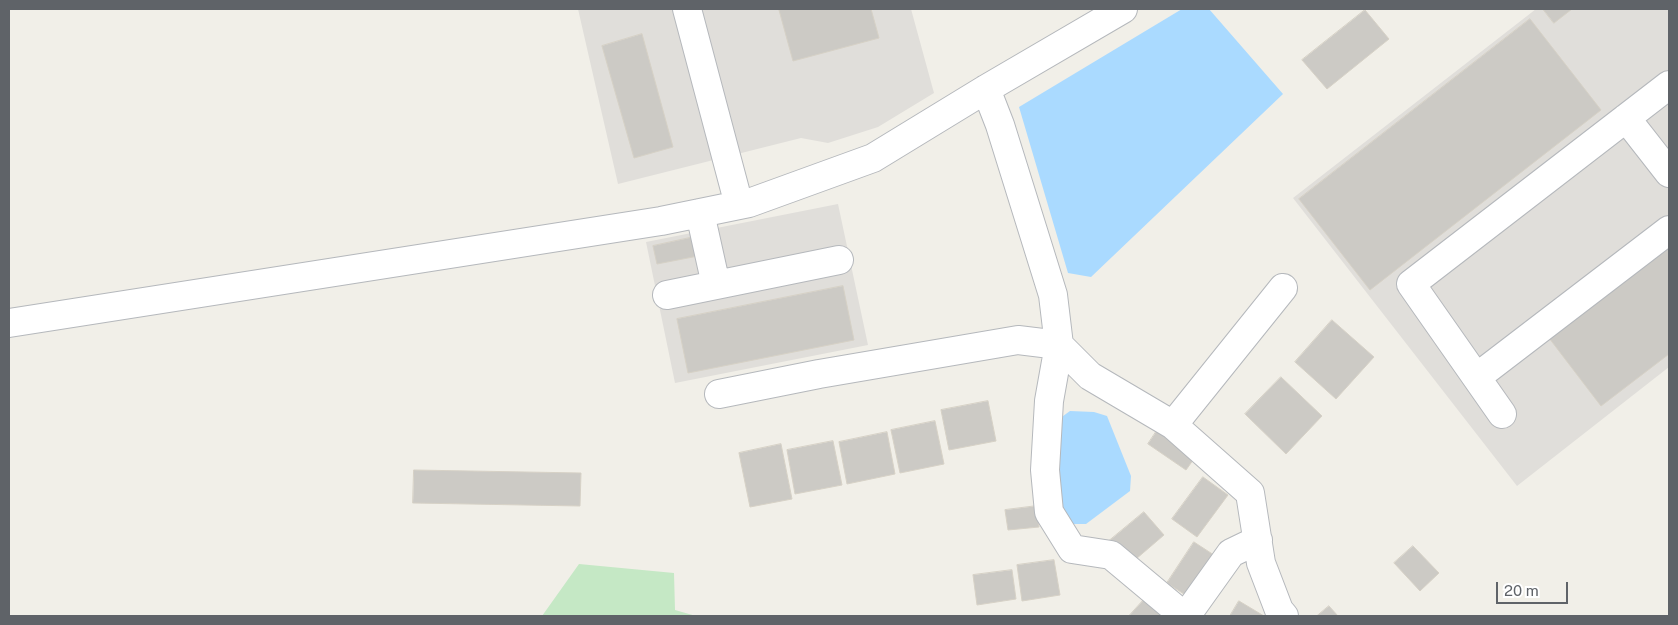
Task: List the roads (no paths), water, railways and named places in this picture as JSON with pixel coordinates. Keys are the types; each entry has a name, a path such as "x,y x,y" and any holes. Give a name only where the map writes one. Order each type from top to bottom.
{"street":[{"path":"688,9 739,205"},
{"path":"9,323 661,221 739,205 873,158 1123,9"},
{"path":"1502,414 1411,284 1669,85"},
{"path":"986,89 1000,125 1053,295 1058,345 1049,401 1045,470 1049,512 1072,549 1111,555 1185,616 1231,553 1258,540"},
{"path":"1626,118 1669,173"},
{"path":"700,213 716,285"},
{"path":"1477,377 1669,230"},
{"path":"667,295 840,260"},
{"path":"1173,425 1283,288"},
{"path":"719,394 819,374 1018,340 1058,345 1090,376 1173,425 1250,493 1261,563 1279,610 1284,616"}],"water":[{"path":"1182,9 1209,9 1283,94 1091,277 1068,273 1019,107"},
{"path":"1070,411 1094,412 1107,416 1131,476 1130,491 1086,524 1068,524 1058,494 1059,419"}]}
